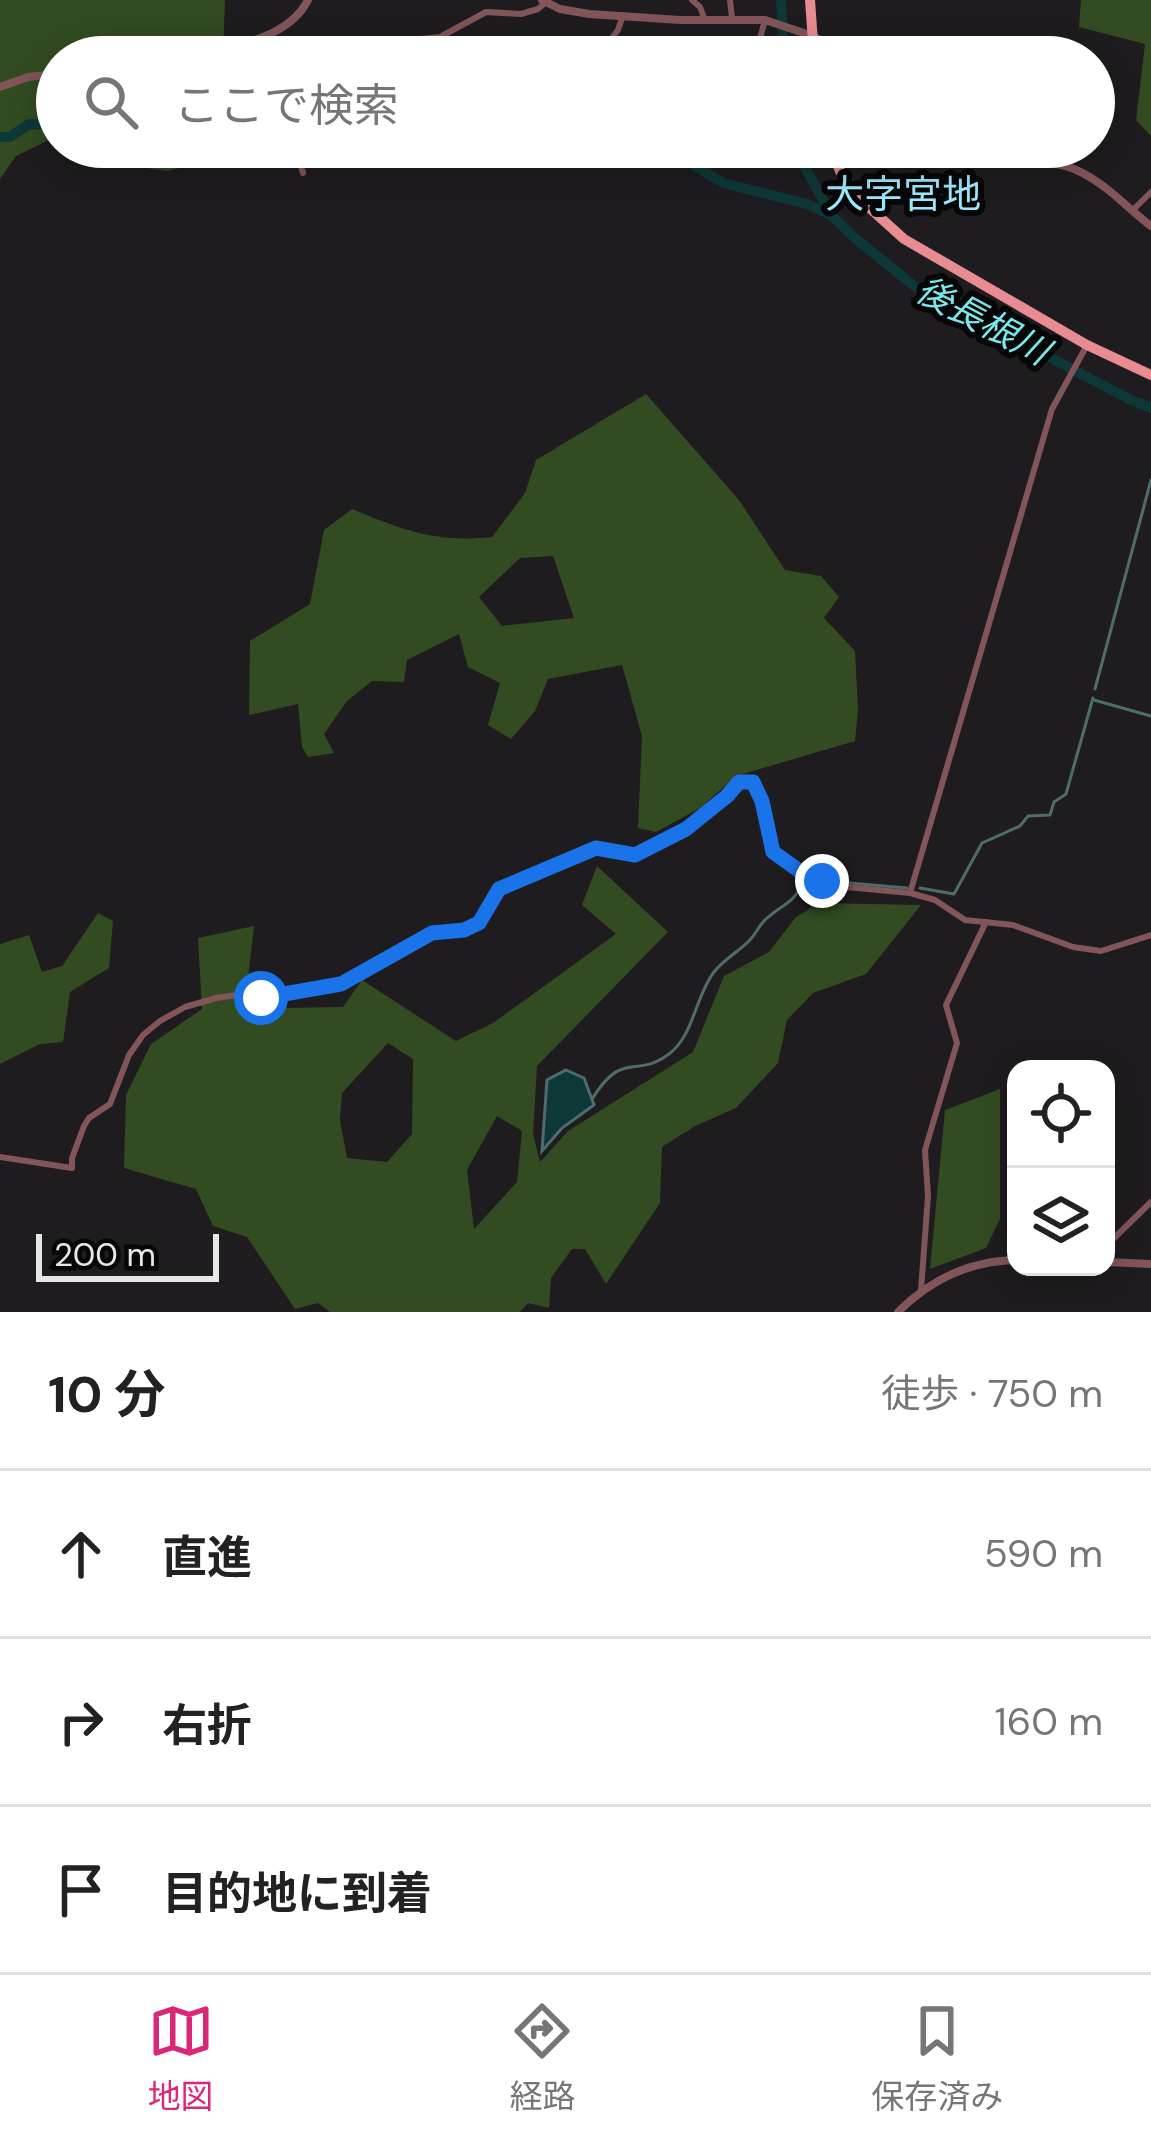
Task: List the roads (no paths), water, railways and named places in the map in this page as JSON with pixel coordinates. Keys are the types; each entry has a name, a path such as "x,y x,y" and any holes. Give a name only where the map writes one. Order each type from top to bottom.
{"main road":[{"path":"810,0 813,36"},
{"path":"839,168 862,202 904,239 1087,344 1151,375"}],"street":[{"path":"261,36 296,19 308,0"},
{"path":"692,0 705,20"},
{"path":"730,0 732,18"},
{"path":"442,36 486,12 521,14 538,10 544,1 571,11 768,21 813,36"},
{"path":"613,36 623,15"},
{"path":"762,36 768,21"},
{"path":"0,87 36,76"},
{"path":"301,168 303,173"},
{"path":"1070,168 1119,197 1151,226"},
{"path":"1132,211 1151,193"},
{"path":"910,893 1052,410 1087,344"},
{"path":"0,1157 72,1168 84,1126 110,1104 128,1055 142,1035 185,1007 236,995 261,998 341,984 432,933 464,930 479,923 499,889 596,848 635,855 686,829 739,782 753,782 773,852 808,877 846,887 910,893 935,900 965,920 1013,925 1072,947 1101,951 1151,935"},
{"path":"921,1290 928,1196 926,1150 957,1043 946,1005 986,922"},
{"path":"1115,1237 1151,1202"},
{"path":"898,1312 921,1290 961,1269 1007,1260"},
{"path":"1115,1262 1151,1264"}],"water":[{"path":"566,1070 584,1078 594,1105 562,1128 542,1151 547,1080"}],"waterway":[{"name":"後長根川","path":"781,0 783,36"},
{"path":"2,137 36,124"},
{"path":"699,168 723,183 829,214"},
{"name":"後長根川","path":"805,168 832,216 914,286 1151,408"},
{"path":"1095,689 1151,480"},
{"path":"920,888 954,894 982,843 1020,826 1028,816 1050,815 1054,802 1066,794 1093,698"},
{"path":"1094,700 1151,716"},
{"path":"809,871 823,878"},
{"path":"592,1099 621,1069 657,1061 677,1046 714,972 792,899 805,879"},
{"path":"838,882 907,888"}],"district":[{"name":"大字宮地","path":"903,194"}]}
